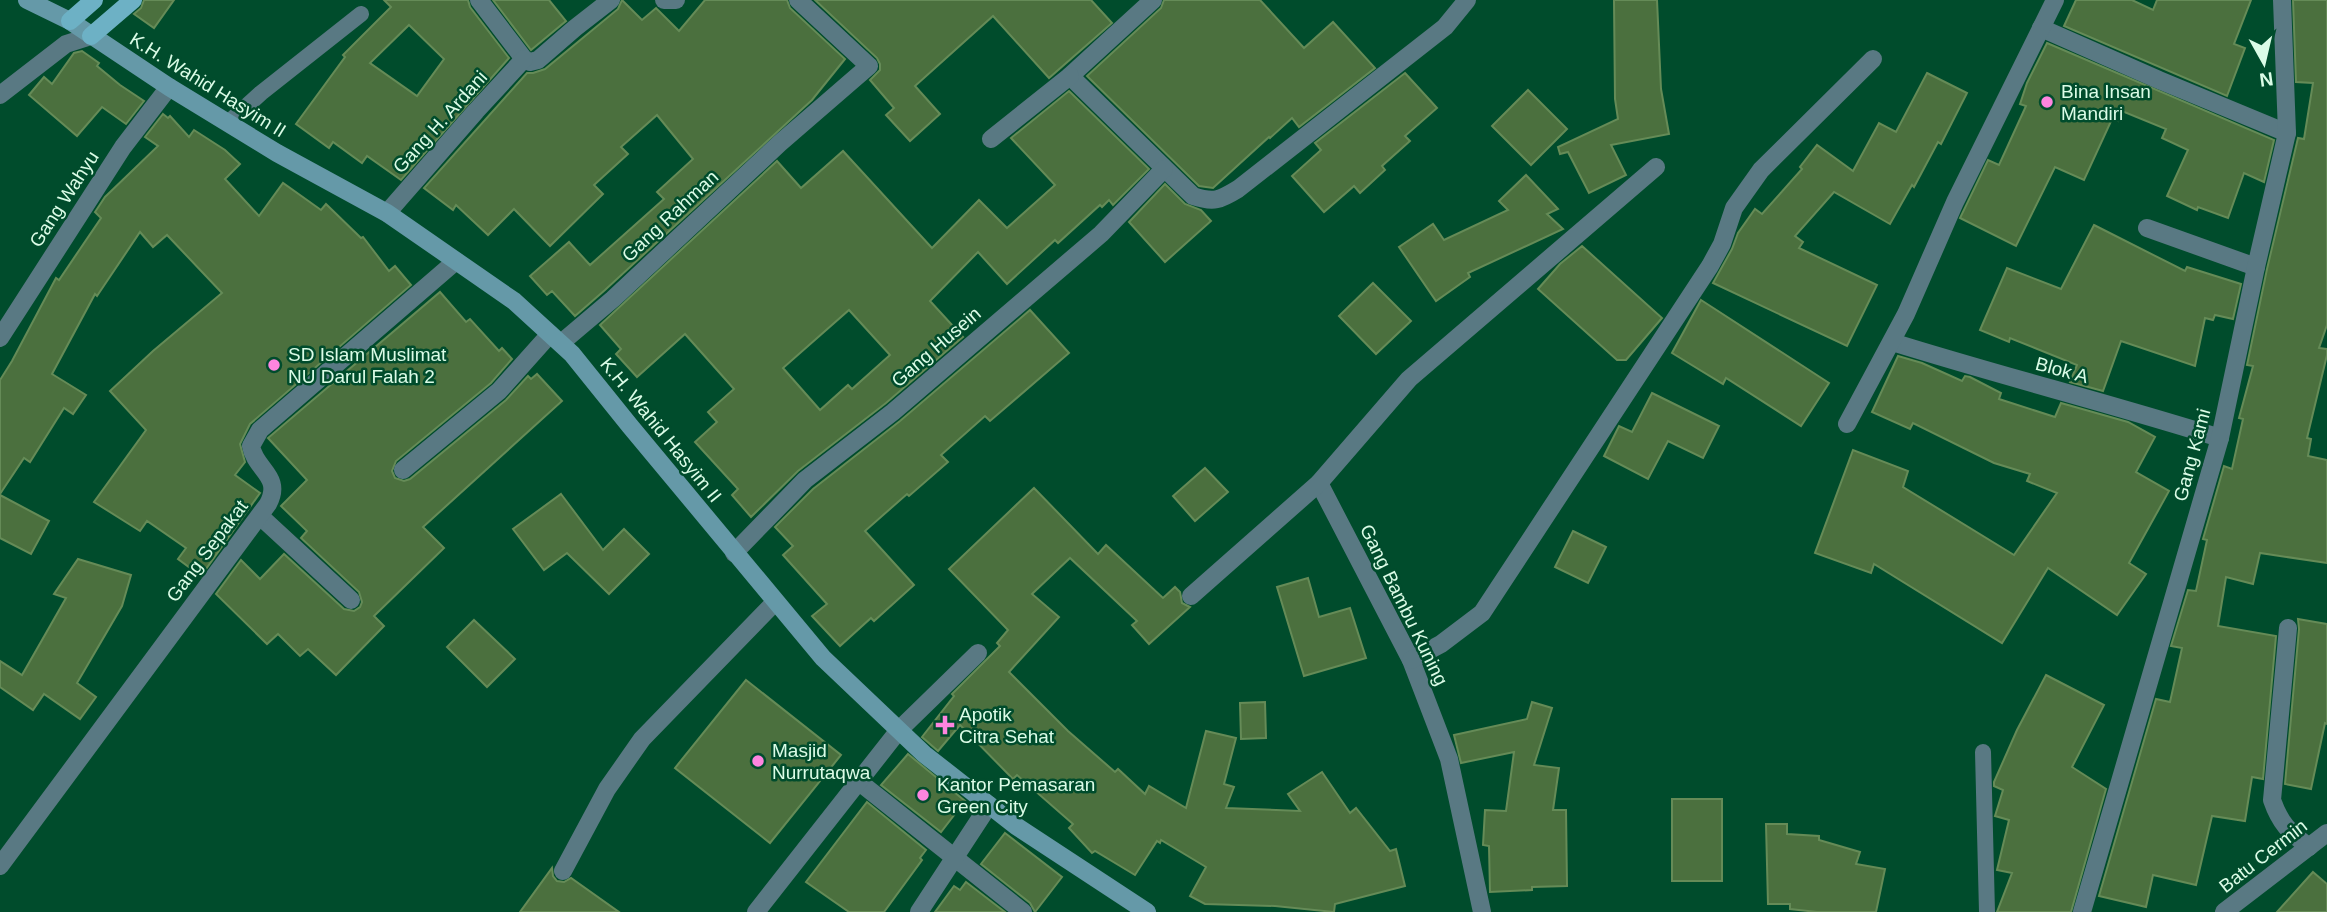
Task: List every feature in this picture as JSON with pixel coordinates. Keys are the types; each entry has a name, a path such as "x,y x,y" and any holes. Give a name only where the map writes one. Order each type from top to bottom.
{"main road":[{"path":"70,21 94,0"},
{"path":"91,36 133,0"}],"street":[{"name":"K.H. Wahid Hasyim II","path":"27,0 70,21 169,87 277,153 387,213 514,302 555,339 824,658 924,754 1016,826 1147,912"},
{"path":"480,0 524,59"},
{"name":"Gang H. Ardani","path":"387,213 524,59 530,62 538,60 611,0"},
{"path":"664,0 676,0"},
{"name":"Gang Rahman","path":"403,470 499,391 555,339 869,66 798,0"},
{"path":"991,139 1070,76 1153,0"},
{"path":"1070,76 1193,196 1209,201 1224,198 1238,190 1445,27 1467,0"},
{"path":"1847,424 1906,314 1955,202 2055,0"},
{"name":"Gang Kami","path":"2082,912 2220,438 2287,133 2282,0"},
{"path":"66,44 70,21"},
{"path":"2040,28 2287,133"},
{"path":"0,95 66,44 91,36"},
{"path":"1411,660 1441,644 1482,612 1710,266 1722,244 1734,208 1761,170 1874,59"},
{"name":"Gang Wahyu","path":"0,338 122,147 169,87"},
{"path":"1191,596 1319,483 1409,379 1656,167"},
{"name":"Gang Husein","path":"734,553 805,480 893,412 1101,234 1164,169"},
{"path":"2147,228 2256,267"},
{"name":"Gang Sepakat","path":"0,866 272,498 272,483 252,454 251,446 260,430 456,261"},
{"name":"Blok A","path":"1892,342 2220,438"},
{"name":"Gang Bambu Kuning","path":"1319,483 1411,660 1449,759 1482,912"},
{"path":"260,516 351,600"},
{"path":"563,871 607,789 642,739 775,602"},
{"path":"2288,628 2272,800 2277,817 2309,847"},
{"path":"757,912 899,730 978,653"},
{"path":"859,781 1023,912"},
{"path":"919,912 989,805"},
{"name":"Batu Cermin","path":"2224,912 2327,832"}],"lane":[{"path":"228,123 261,93 361,14"},
{"path":"1983,752 1987,912"}],"building":[{"path":"144,0 174,0 154,28 134,14 141,8"},
{"path":"384,0 468,0 470,7 509,58 401,180 367,156 362,163 333,142 329,148 296,124 345,57 343,55 391,7","holes":["409,25 444,59 417,96 370,63"]},
{"path":"493,0 549,0 566,21 531,50"},
{"path":"622,0 642,20 656,8 679,31 705,0 787,0 790,8 845,59 812,100 575,316 552,291 547,295 530,276 569,242 590,265 664,199 657,192 693,159 657,115 621,147 628,154 594,185 603,194 550,246 514,209 488,235 456,205 453,210 424,188 527,73 545,69 618,9"},
{"path":"815,0 1091,0 1112,23 1049,78 993,16 915,86 940,114 910,141 886,115 894,108 870,80 880,70 877,58"},
{"path":"1164,0 1260,0 1304,48 1333,22 1375,68 1299,127 1292,118 1213,188 1199,186 1087,76 1161,8"},
{"path":"1614,0 1657,0 1661,89 1669,134 1611,145 1626,175 1589,193 1568,152 1560,154 1558,147 1618,119 1615,99"},
{"path":"2076,0 2132,0 2153,10 2157,0 2251,0 2234,44 2245,48 2227,96 2064,26"},
{"path":"2293,0 2327,0 2327,325 2319,348 2327,349 2327,355 2307,438 2311,439 2308,456 2327,460 2327,563 2260,553 2253,584 2226,577 2218,626 2276,636 2263,779 2252,777 2245,821 2212,816 2196,885 2153,875 2146,907 2099,896 2156,699 2170,702 2182,648 2171,646 2188,590 2196,591 2207,540 2203,539 2224,466 2232,469 2243,419 2239,418 2253,366 2247,365 2267,269 2298,138 2304,139 2313,83 2296,82"},
{"path":"2047,43 2274,140 2264,182 2244,173 2228,218 2198,207 2197,210 2167,196 2188,150 2162,138 2166,129 2122,111 2118,121 2112,119 2084,180 2055,167 2016,246 1960,218 1988,160 1999,165 2026,106 2020,104 2027,83"},
{"path":"82,51 99,63 97,66 120,85 144,101 126,124 102,107 77,136 29,95 44,77 52,84 74,53"},
{"path":"1405,73 1437,108 1405,136 1410,141 1382,166 1385,170 1360,193 1354,186 1324,212 1292,176 1321,150 1315,143"},
{"path":"1927,73 1967,93 1941,144 1938,142 1890,224 1834,192 1795,236 1803,242 1799,248 1877,285 1847,346 1713,283 1738,233 1755,209 1762,214 1802,169 1800,167 1817,145 1853,171 1879,123 1896,132"},
{"path":"1528,90 1567,129 1531,165 1492,126"},
{"path":"1069,91 1149,169 1113,205 1109,200 1102,207 1100,205 1058,243 1055,240 1007,284 978,252 930,301 963,337 886,403 798,471 751,517 732,495 738,489 695,442 717,422 708,412 734,389 685,334 637,377 616,354 621,349 600,325 777,161 801,188 843,151 932,248 979,200 1007,228 1055,185 1011,138","holes":["849,310 890,355 852,389 848,385 820,410 783,368"]},
{"path":"163,114 168,118 170,116 189,137 194,130 225,150 240,164 225,179 259,216 283,183 321,210 326,204 363,237 389,271 395,266 411,285 250,424 240,444 245,462 235,475 260,493 201,576 178,559 186,548 147,521 140,531 94,502 146,430 110,391 222,293 167,235 153,247 140,232 97,296 95,294 52,374 86,395 73,414 64,408 30,462 24,458 0,494 0,380 56,278 59,280 101,218 95,212 105,197 158,146 145,137"},
{"path":"1526,175 1558,209 1547,214 1563,229 1468,273 1470,277 1436,301 1399,247 1433,224 1444,240 1508,210 1499,201"},
{"path":"1165,184 1185,204 1201,210 1211,221 1165,262 1129,222"},
{"path":"2094,225 2185,271 2187,267 2241,284 2233,319 2215,315 2213,320 2205,318 2195,366 2121,341 2103,391 2070,382 2077,365 2010,338 2009,342 1980,330 2007,268 2061,289"},
{"path":"1582,246 1662,318 1626,360 1617,360 1538,289 1560,264"},
{"path":"1373,283 1411,321 1376,354 1339,316"},
{"path":"440,292 466,322 470,319 499,351 502,348 512,359 491,383 396,461 392,471 395,478 404,481 410,479 506,400 528,376 531,379 537,374 562,401 423,527 444,548 374,616 384,626 336,675 308,649 300,656 278,634 267,644 216,594 241,560 260,579 284,554 344,609 354,611 360,607 362,602 359,592 301,538 307,531 281,506 307,480 268,438"},
{"path":"1701,300 1829,383 1801,426 1726,378 1723,384 1672,353"},
{"path":"1030,310 1069,353 990,421 985,416 941,455 948,462 865,531 914,585 874,621 871,618 840,646 812,616 827,604 783,555 793,546 775,527 813,489 900,421"},
{"path":"1898,356 1922,363 1962,381 1965,376 1970,377 2001,393 1999,399 2055,417 2061,403 2128,422 2155,437 2136,472 2169,491 2129,563 2146,574 2117,615 2048,568 2002,643 1874,564 1871,573 1815,553 1853,450 1908,471 1903,487 2014,555 2057,493 2027,481 2030,474 1994,463 1913,423 1910,429 1872,412"},
{"path":"1652,393 1719,426 1703,458 1668,441 1648,479 1604,456 1619,426 1632,432"},
{"path":"1205,468 1228,492 1195,521 1173,496"},
{"path":"1034,488 1098,554 1106,545 1163,598 1175,587 1180,592 1182,603 1190,607 1149,644 1132,625 1137,621 1070,558 1032,594 1059,617 1009,672 1068,731 1115,772 1118,769 1145,794 1149,786 1186,808 1206,731 1236,738 1224,784 1234,787 1226,808 1300,811 1288,794 1322,772 1350,813 1356,808 1390,851 1396,849 1405,886 1335,904 1334,912 1275,906 1205,904 1190,896 1206,867 1161,840 1160,843 1157,841 1135,875 1095,851 1092,853 1069,828 1073,824 1017,775 1013,779 960,725 938,751 922,737 954,696 952,694 1000,646 997,643 1008,630 949,569"},
{"path":"561,494 603,550 624,529 649,554 609,594 567,553 544,570 513,529"},
{"path":"0,495 49,521 31,554 0,538"},
{"path":"1573,531 1606,547 1588,583 1555,567"},
{"path":"78,559 131,575 122,606 77,683 96,697 80,719 44,694 33,710 0,687 0,661 22,675 66,598 54,594"},
{"path":"1308,578 1319,617 1350,608 1366,658 1304,676 1277,587"},
{"path":"2298,619 2327,624 2327,724 2325,723 2311,789 2285,784"},
{"path":"474,620 515,659 487,687 447,647"},
{"path":"2046,675 2104,705 2072,767 2106,789 2071,912 1997,912 2012,873 1997,870 2009,820 1995,816 2003,790 1994,786 1994,782"},
{"name":"Masjid Nurrutaqwa","path":"746,680 841,755 770,843 675,768"},
{"path":"1265,702 1266,738 1241,739 1240,703"},
{"path":"1532,702 1552,708 1534,765 1559,768 1553,810 1566,810 1567,886 1490,892 1489,846 1483,845 1485,810 1506,811 1514,752 1461,763 1454,735 1527,719"},
{"name":"Kantor Pemasaran Green City","path":"908,754 965,801 941,832 881,785"},
{"path":"1672,799 1722,799 1722,881 1672,881"},
{"path":"867,802 926,850 920,858 922,860 884,912 849,912 806,882"},
{"path":"1766,824 1787,824 1787,834 1819,836 1819,840 1860,852 1856,864 1885,869 1876,912 1817,912 1790,909 1790,904 1768,904"},
{"name":"Kantor Pemasaran Green City","path":"1005,833 1062,877 1035,912 1030,903 981,864"},
{"path":"552,868 557,881 564,882 571,878 619,912 520,912"},
{"path":"2313,872 2327,884 2327,912 2277,912"},
{"path":"966,882 1005,912 935,912 954,886 960,890"}],"place":[{"name":"Bina Insan Mandiri","path":"2047,102"},
{"name":"SD Islam Muslimat NU Darul Falah 2","path":"274,365"},
{"name":"Apotik Citra Sehat","path":"945,725"},
{"name":"Masjid Nurrutaqwa","path":"758,761"},
{"name":"Kantor Pemasaran Green City","path":"923,795"}]}
